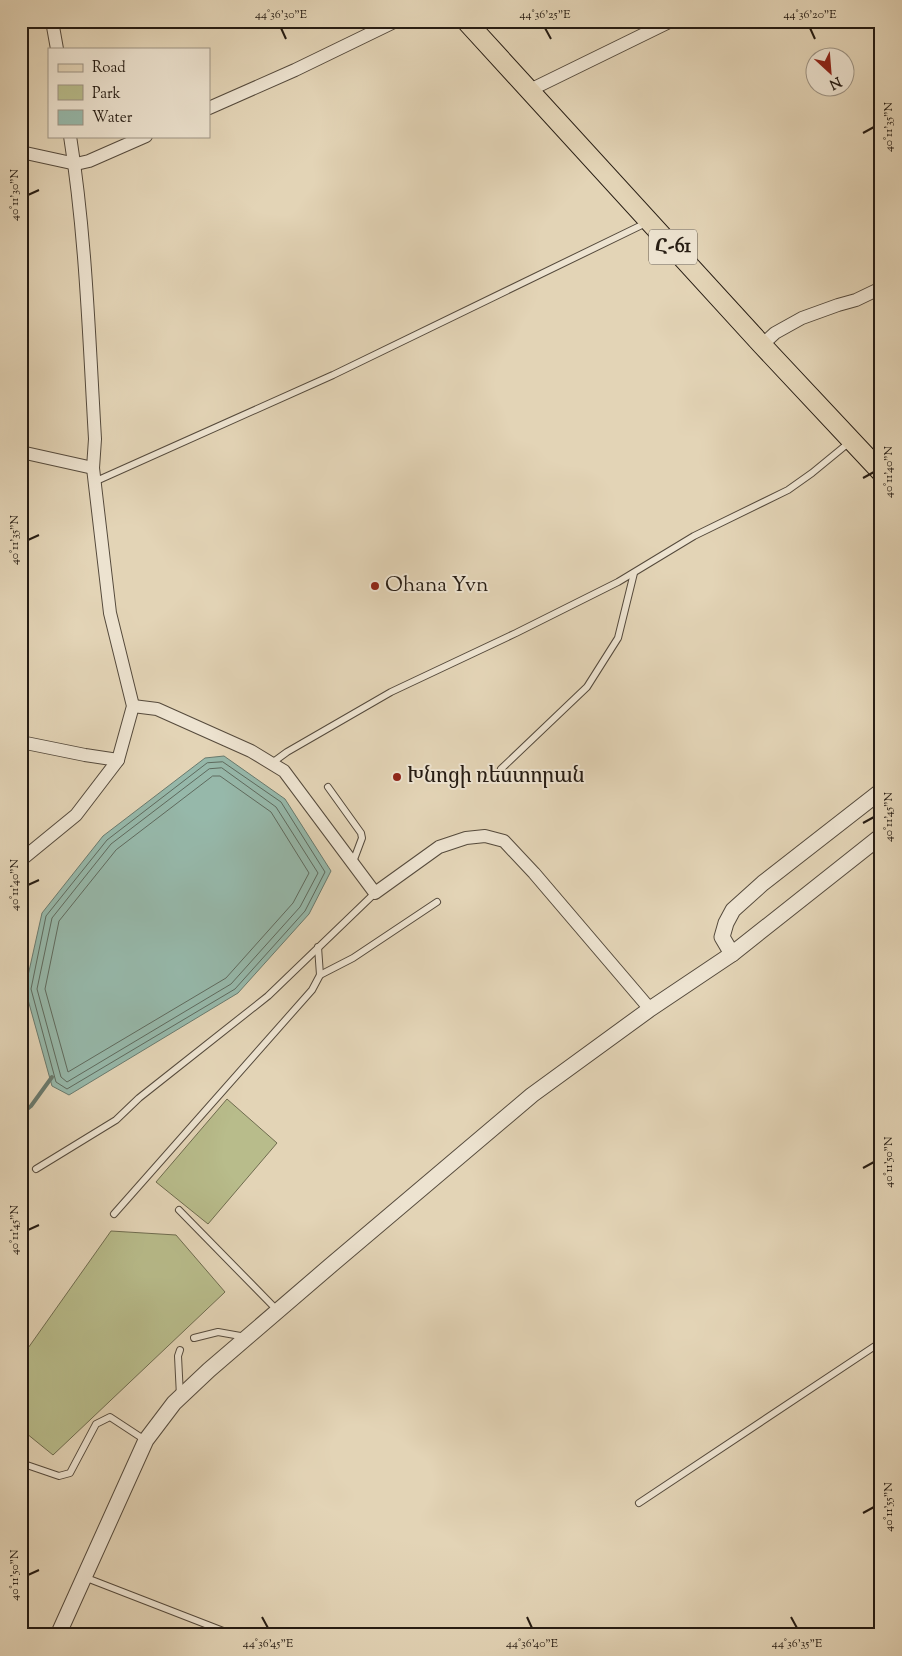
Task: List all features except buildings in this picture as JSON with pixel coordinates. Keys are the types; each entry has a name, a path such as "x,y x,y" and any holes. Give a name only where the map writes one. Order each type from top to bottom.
{"main road":[{"name":"Հ-61","path":"466,21 762,345 881,472"}],"street":[{"path":"52,21 57,48"},
{"path":"210,108 295,70 396,21"},
{"path":"530,90 671,21"},
{"path":"21,860 76,815 118,760 133,706 110,613 94,482 95,439 82,224 76,164 70,138"},
{"path":"21,152 76,164 89,161 141,138"},
{"path":"762,345 775,333 802,318 856,300 881,288"},
{"path":"21,452 93,468"},
{"path":"133,706 157,709 251,750 284,771 375,892 439,846 466,838 486,836 504,841 534,873 650,1010"},
{"path":"21,742 118,760"},
{"path":"732,954 722,938 726,923 733,910 763,883 881,791"},
{"path":"58,1635 146,1440 180,1398 247,1337 532,1095 732,954 881,836"}],"lane":[{"path":"94,482 333,375 649,221"},
{"path":"272,763 287,752 391,692 516,633 634,573 694,536 788,490 852,440"},
{"path":"501,770 587,686 618,638 634,573"},
{"path":"328,787 361,833 362,838 353,863"},
{"path":"36,1169 116,1120 139,1098 268,996 375,892"},
{"path":"320,974 353,958 437,902"},
{"path":"114,1214 312,990 320,974 318,947"},
{"path":"179,1210 278,1311"},
{"path":"194,1338 218,1332 247,1337"},
{"path":"639,1503 881,1342"},
{"path":"180,1350 178,1356 180,1398"},
{"path":"21,1463 59,1476 70,1473 96,1424 110,1417 146,1440"},
{"path":"84,1577 231,1634"}],"green space":[{"path":"227,1099 277,1143 208,1224 156,1182"},
{"path":"111,1231 176,1235 225,1292 53,1455 21,1429 21,1358"}],"water":[{"path":"224,756 285,799 331,871 309,914 238,993 69,1095 52,1086 25,989 42,913 103,836 205,758"}],"waterway":[{"path":"21,1114 31,1106 52,1077"}],"place":[{"name":"Ohana Yvn","path":"375,586"},
{"name":"Խնոցի ռեստորան","path":"397,777"}]}
